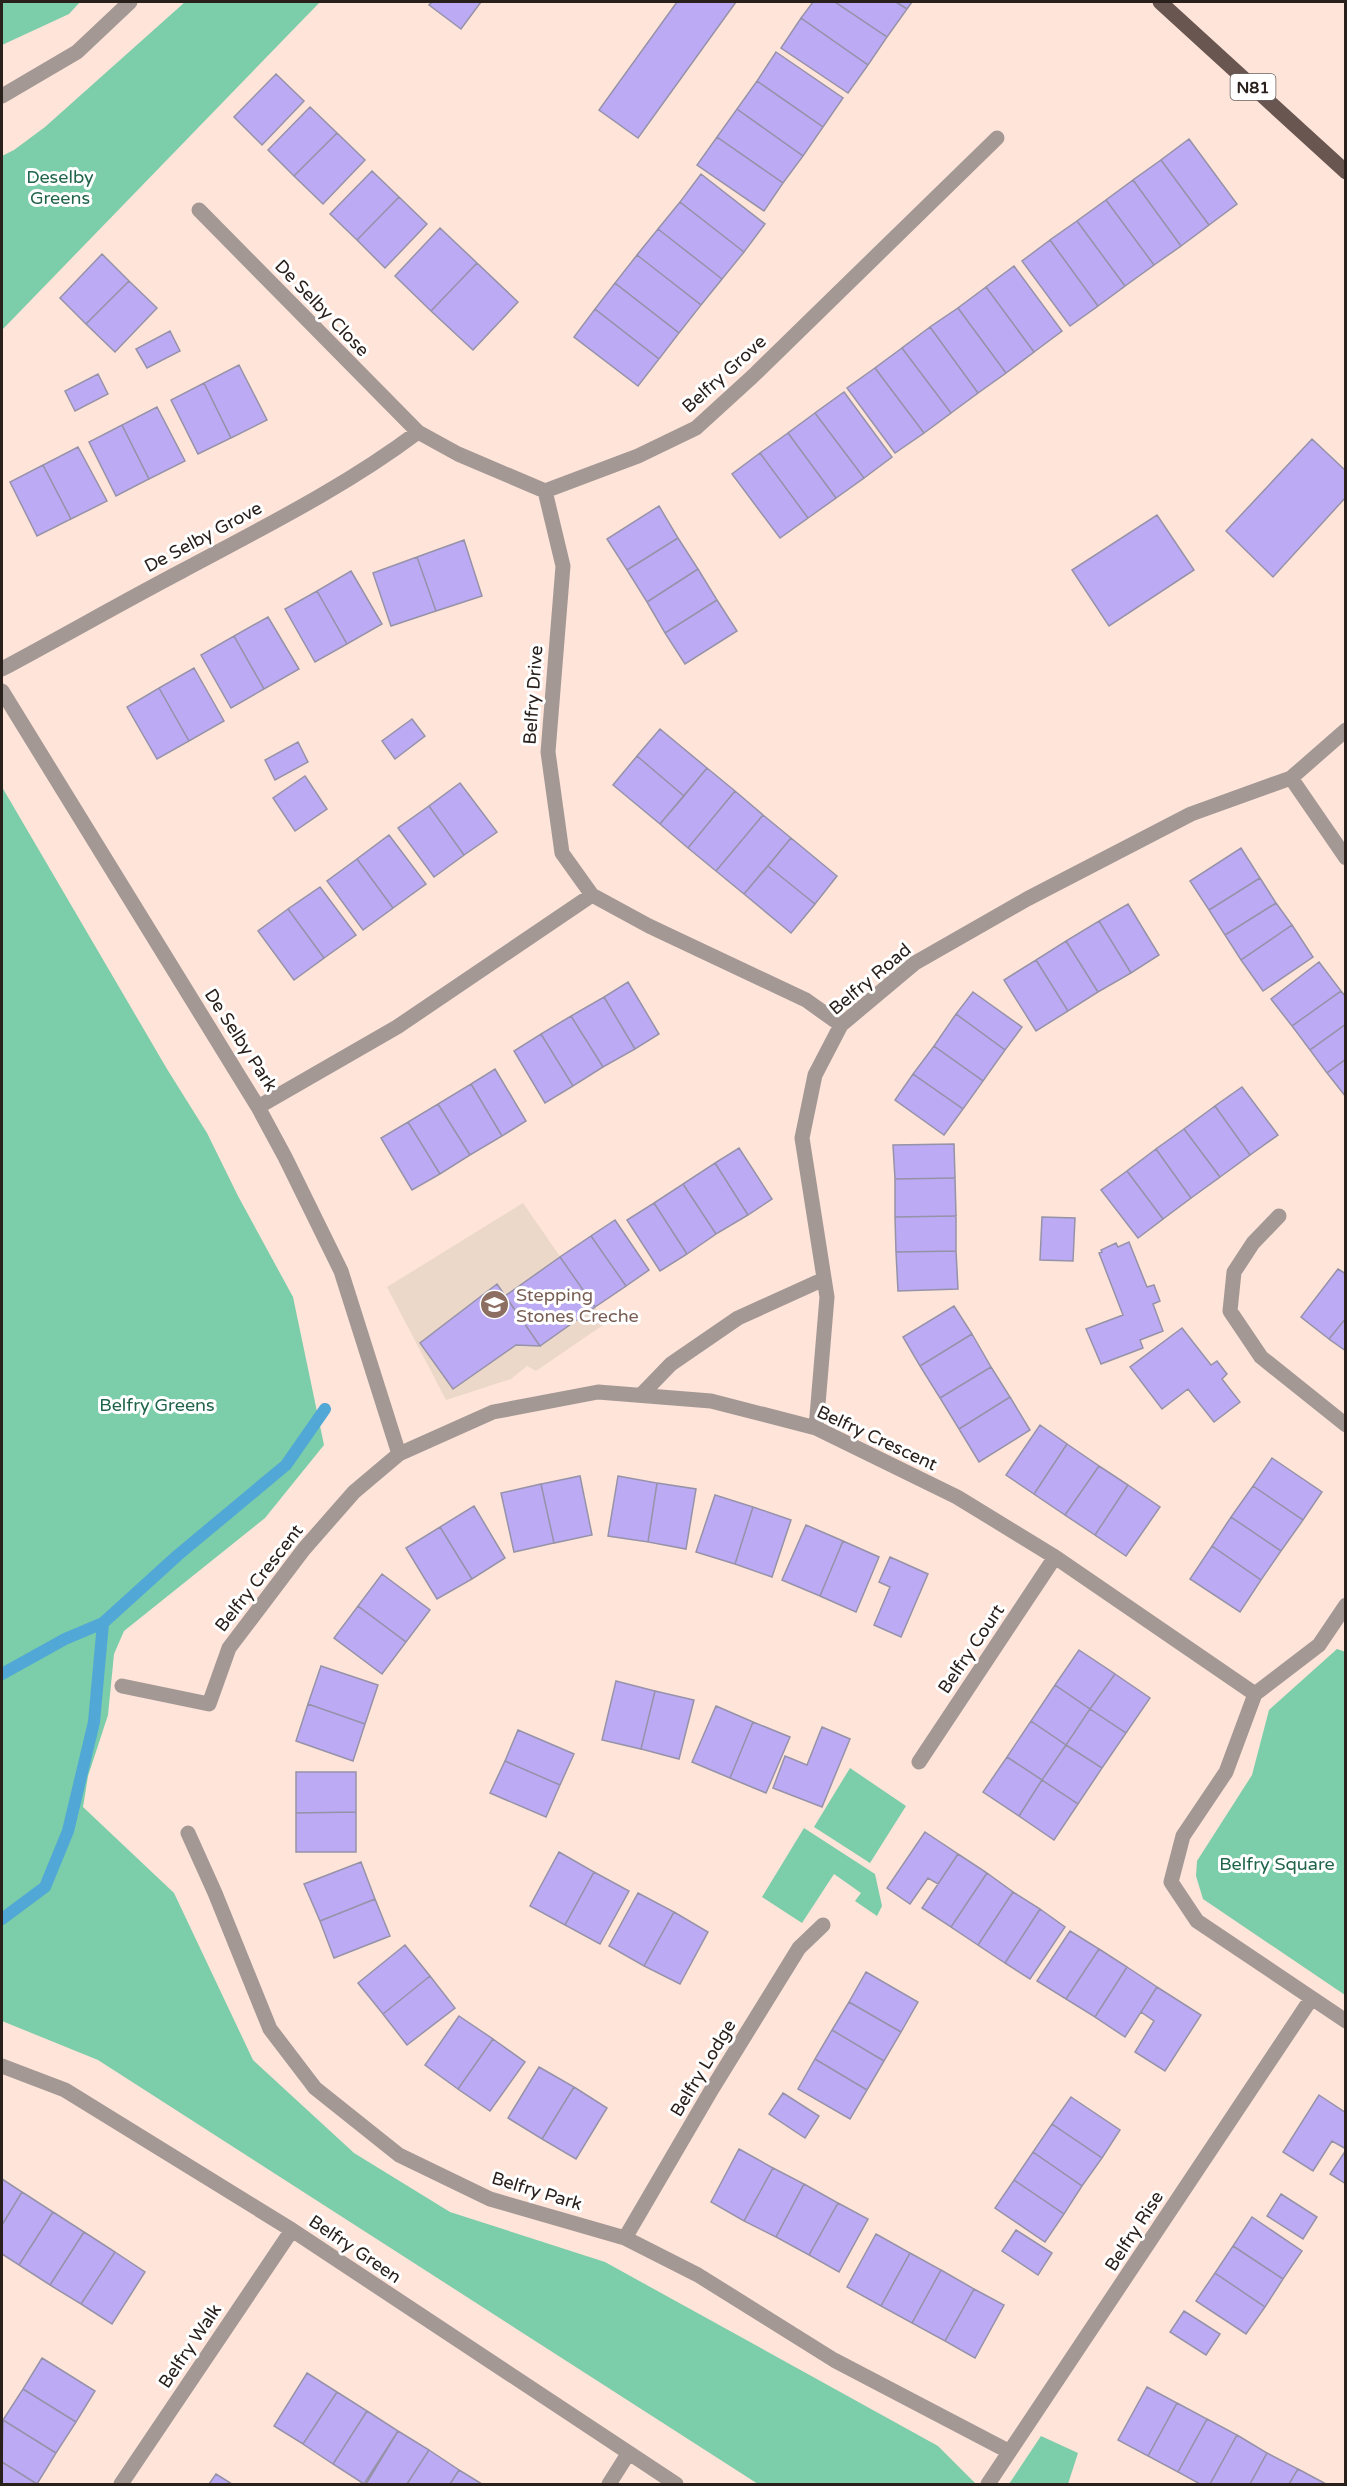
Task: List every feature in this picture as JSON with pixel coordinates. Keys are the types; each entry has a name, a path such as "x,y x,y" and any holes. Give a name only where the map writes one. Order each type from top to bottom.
{"main road":[{"name":"N81","path":"1160,2 1346,172"}],"street":[{"path":"2,96 77,52 130,2"},
{"name":"Belfry Grove","path":"545,491 638,456 696,428 753,376 997,138"},
{"name":"De Selby Close","path":"199,210 418,432"},
{"path":"418,432 458,454 545,491"},
{"name":"De Selby Grove","path":"2,669 83,623 314,500 389,454 418,432"},
{"name":"Belfry Drive","path":"545,491 563,566 548,752 561,853 592,895"},
{"name":"De Selby Park","path":"2,691 258,1107 397,1028 592,895"},
{"name":"Belfry Road","path":"816,1428 827,1297 802,1138 814,1075 841,1026 915,963 1027,899 1191,814 1291,778 1346,730"},
{"path":"1291,778 1346,858"},
{"path":"592,895 649,926 806,1000 841,1026"},
{"path":"258,1107 341,1271 399,1454"},
{"path":"1279,1216 1253,1243 1234,1272 1230,1311 1261,1357 1346,1425"},
{"path":"641,1395 671,1364 738,1318 824,1279"},
{"name":"Belfry Crescent","path":"122,1686 209,1704 229,1648 304,1549 354,1492 399,1454 493,1412 598,1392 711,1401 816,1428 957,1497 1055,1557 1255,1694"},
{"name":"Belfry Court","path":"919,1762 1055,1557"},
{"path":"1346,1605 1319,1645 1255,1694 1226,1772 1183,1836 1171,1881 1197,1921 1346,2021"},
{"name":"Belfry Park","path":"188,1833 270,2029 315,2088 399,2155 479,2194 625,2238 698,2275 834,2360 1008,2451"},
{"name":"Belfry Lodge","path":"625,2238 712,2089 799,1948 823,1924"},
{"name":"Belfry Rise","path":"988,2484 1008,2451 1029,2426 1311,1999"},
{"name":"Belfry Green","path":"2,2066 65,2090 292,2230 676,2484"},
{"name":"Belfry Walk","path":"121,2484 292,2230"},
{"path":"609,2484 628,2454"}],"shaded area":[{"name":"Stepping Stones Creche","path":"523,1203 606,1323 536,1371 527,1366 511,1379 446,1400 387,1287"}],"green space":[{"path":"2,2 80,2 69,14 2,45"},
{"name":"Deselby Greens","path":"185,2 320,2 2,330 2,156 45,127"},
{"name":"Belfry Greens","path":"2,787 207,1133 238,1196 293,1297 324,1445 265,1518 124,1631 114,1654 108,1715 88,1776 83,1807 174,1893 253,2060 354,2153 450,2212 605,2262 938,2446 976,2484 758,2484 98,2060 2,2021"},
{"name":"Belfry Square","path":"1337,1649 1346,1652 1345,1995 1203,1899 1196,1876 1197,1861 1252,1775 1269,1710"},
{"path":"850,1768 906,1806 870,1863 814,1827"},
{"path":"804,1828 875,1874 882,1906 877,1916 855,1901 861,1893 834,1874 802,1923 762,1897"},
{"path":"1041,2436 1078,2453 1068,2484 1009,2484"}],"building":[{"path":"432,2 481,2 461,29 429,5"},
{"path":"677,2 736,2 638,138 599,110"},
{"path":"813,2 835,2 887,37 868,65 801,18"},
{"path":"835,2 896,2 907,9 887,37"},
{"path":"896,2 912,2 907,9"},
{"path":"801,18 868,65 848,93 781,48"},
{"path":"776,52 843,98 823,127 757,81"},
{"path":"276,74 304,101 262,145 234,117"},
{"path":"757,81 823,127 803,156 737,109"},
{"path":"310,107 337,133 294,176 268,150"},
{"path":"737,109 803,156 783,183 717,137"},
{"path":"337,133 365,160 323,204 294,176"},
{"path":"717,137 783,183 764,211 697,165"},
{"path":"1189,139 1237,204 1209,225 1161,160"},
{"path":"1161,160 1209,225 1181,246 1133,180"},
{"path":"372,171 399,197 357,240 330,214"},
{"path":"701,174 765,224 744,252 680,202"},
{"path":"1133,180 1181,246 1154,265 1106,200"},
{"path":"399,197 427,224 385,268 357,240"},
{"path":"1106,200 1154,265 1125,286 1077,221"},
{"path":"680,202 744,252 722,279 658,229"},
{"path":"1077,221 1125,286 1098,306 1050,240"},
{"path":"440,228 477,263 431,311 395,276"},
{"path":"658,229 722,279 701,305 637,255"},
{"path":"1050,240 1098,306 1070,326 1022,261"},
{"path":"102,254 129,281 86,324 60,298"},
{"path":"637,255 701,305 679,333 615,283"},
{"path":"477,263 518,302 473,350 431,311"},
{"path":"1014,266 1062,331 1034,352 986,287"},
{"path":"129,281 157,308 115,352 86,324"},
{"path":"615,283 679,333 659,359 595,309"},
{"path":"986,287 1034,352 1006,373 958,308"},
{"path":"958,308 1006,373 978,393 930,327"},
{"path":"595,309 659,359 638,386 574,337"},
{"path":"930,327 978,393 951,413 902,348"},
{"path":"170,331 180,351 147,368 136,349"},
{"path":"902,348 951,413 924,433 875,368"},
{"path":"239,365 267,420 231,438 204,383"},
{"path":"875,368 924,433 895,453 847,388"},
{"path":"98,374 108,394 75,411 65,391"},
{"path":"204,383 231,438 198,454 171,400"},
{"path":"844,392 892,457 864,478 815,413"},
{"path":"157,407 185,461 149,479 122,425"},
{"path":"815,413 864,478 836,498 788,433"},
{"path":"122,425 149,479 116,496 89,442"},
{"path":"788,433 836,498 808,518 760,453"},
{"path":"1312,439 1346,471 1346,497 1273,577 1226,531"},
{"path":"78,447 107,501 71,519 43,465"},
{"path":"760,453 808,518 780,538 732,474"},
{"path":"43,465 71,519 37,536 10,482"},
{"path":"659,506 678,538 627,570 607,539"},
{"path":"1157,515 1194,570 1109,626 1072,570"},
{"path":"678,538 698,569 647,602 627,570"},
{"path":"464,540 482,596 436,611 417,557"},
{"path":"417,557 436,611 391,626 373,573"},
{"path":"698,569 717,600 665,633 647,602"},
{"path":"351,571 382,624 347,644 317,591"},
{"path":"317,591 347,644 315,662 285,609"},
{"path":"717,600 737,631 685,664 665,633"},
{"path":"268,617 299,669 264,689 234,636"},
{"path":"234,636 264,689 231,708 201,655"},
{"path":"194,668 224,721 189,741 159,688"},
{"path":"159,688 189,741 157,759 127,707"},
{"path":"412,719 425,736 395,759 382,741"},
{"path":"660,729 707,768 684,796 637,756"},
{"path":"298,742 308,762 275,780 265,760"},
{"path":"637,756 684,796 660,824 613,785"},
{"path":"707,768 735,791 688,848 660,824"},
{"path":"305,776 327,809 295,831 273,798"},
{"path":"460,783 497,832 464,855 429,806"},
{"path":"735,791 763,815 716,871 688,848"},
{"path":"429,806 464,855 434,877 398,828"},
{"path":"763,815 791,838 744,894 716,871"},
{"path":"389,835 426,884 393,908 357,859"},
{"path":"791,838 837,876 815,904 768,866"},
{"path":"1241,848 1260,878 1209,910 1190,881"},
{"path":"357,859 393,908 363,930 327,881"},
{"path":"768,866 815,904 791,933 744,894"},
{"path":"1260,878 1276,903 1225,935 1209,910"},
{"path":"320,887 356,935 324,958 288,909"},
{"path":"1276,903 1292,925 1241,960 1225,935"},
{"path":"1128,904 1159,955 1131,973 1099,921"},
{"path":"288,909 324,958 294,980 258,931"},
{"path":"1099,921 1131,973 1098,992 1066,941"},
{"path":"1292,925 1313,957 1263,991 1241,960"},
{"path":"1066,941 1098,992 1068,1011 1036,960"},
{"path":"1036,960 1068,1011 1036,1031 1004,980"},
{"path":"1319,962 1341,991 1292,1026 1271,999"},
{"path":"628,982 659,1034 635,1049 604,997"},
{"path":"1341,991 1346,997 1346,1024 1310,1050 1292,1026"},
{"path":"973,992 1022,1027 1005,1050 956,1014"},
{"path":"604,997 635,1049 603,1067 571,1016"},
{"path":"956,1014 1005,1050 983,1081 934,1046"},
{"path":"571,1016 603,1067 573,1086 541,1034"},
{"path":"1346,1024 1346,1059 1327,1073 1310,1050"},
{"path":"541,1034 573,1086 545,1103 514,1051"},
{"path":"934,1046 983,1081 963,1109 913,1074"},
{"path":"1346,1059 1346,1097 1327,1073"},
{"path":"495,1069 526,1121 502,1136 471,1084"},
{"path":"913,1074 963,1109 944,1135 895,1100"},
{"path":"471,1084 502,1136 470,1155 438,1104"},
{"path":"1242,1087 1278,1135 1250,1155 1215,1106"},
{"path":"438,1104 470,1155 440,1174 408,1122"},
{"path":"1215,1106 1250,1155 1220,1177 1184,1129"},
{"path":"408,1122 440,1174 412,1190 381,1138"},
{"path":"1184,1129 1220,1177 1191,1198 1156,1149"},
{"path":"954,1144 955,1178 895,1179 893,1145"},
{"path":"739,1148 772,1199 748,1215 715,1163"},
{"path":"1156,1149 1191,1198 1163,1219 1127,1171"},
{"path":"715,1163 748,1215 716,1234 683,1184"},
{"path":"1127,1171 1163,1219 1138,1238 1101,1190"},
{"path":"955,1178 956,1216 895,1217 895,1179"},
{"path":"683,1184 716,1234 687,1254 654,1203"},
{"path":"654,1203 687,1254 660,1271 627,1220"},
{"path":"956,1216 956,1251 896,1252 895,1217"},
{"path":"1042,1217 1075,1218 1073,1261 1040,1260"},
{"path":"615,1220 649,1270 626,1286 591,1236"},
{"path":"591,1236 626,1286 595,1307 560,1257"},
{"path":"1129,1242 1147,1287 1154,1285 1160,1301 1153,1304 1163,1331 1140,1340 1143,1348 1101,1364 1086,1329 1123,1315 1099,1253 1116,1243 1118,1247"},
{"path":"956,1251 958,1289 898,1291 896,1252"},
{"path":"560,1257 595,1307 540,1346 505,1296"},
{"path":"1338,1269 1346,1274 1346,1318 1329,1339 1301,1317"},
{"path":"497,1284 540,1346 516,1345 453,1389 420,1343"},
{"path":"954,1306 972,1334 920,1366 903,1337"},
{"path":"1346,1318 1346,1351 1329,1339"},
{"path":"1182,1328 1211,1365 1217,1361 1227,1374 1222,1379 1240,1402 1214,1422 1188,1389 1162,1409 1130,1367"},
{"path":"972,1334 991,1367 940,1398 920,1366"},
{"path":"991,1367 1010,1397 959,1429 940,1398"},
{"path":"1010,1397 1030,1430 979,1462 959,1429"},
{"path":"1040,1425 1067,1444 1034,1494 1006,1475"},
{"path":"1067,1444 1099,1466 1065,1515 1034,1494"},
{"path":"1272,1458 1322,1492 1303,1520 1253,1486"},
{"path":"1099,1466 1128,1485 1095,1535 1065,1515"},
{"path":"580,1476 592,1535 554,1543 541,1484"},
{"path":"618,1476 657,1483 648,1542 608,1536"},
{"path":"657,1483 696,1489 686,1549 648,1542"},
{"path":"541,1484 554,1543 514,1552 501,1493"},
{"path":"1128,1485 1160,1507 1126,1556 1095,1535"},
{"path":"1253,1486 1303,1520 1281,1551 1231,1517"},
{"path":"715,1495 753,1507 735,1564 696,1552"},
{"path":"474,1506 505,1558 472,1579 440,1527"},
{"path":"753,1507 791,1520 772,1577 735,1564"},
{"path":"1231,1517 1281,1551 1261,1580 1212,1546"},
{"path":"806,1525 843,1541 820,1596 782,1580"},
{"path":"440,1527 472,1579 437,1599 406,1548"},
{"path":"843,1541 879,1557 856,1612 820,1596"},
{"path":"1212,1546 1261,1580 1240,1612 1190,1579"},
{"path":"890,1557 928,1574 901,1637 874,1625 890,1587 879,1582"},
{"path":"382,1574 430,1610 406,1642 358,1606"},
{"path":"358,1606 406,1642 382,1674 334,1638"},
{"path":"1079,1650 1115,1674 1090,1709 1055,1685"},
{"path":"321,1666 378,1685 365,1724 308,1704"},
{"path":"1115,1674 1150,1698 1126,1733 1090,1709"},
{"path":"616,1681 655,1691 641,1749 602,1740"},
{"path":"1055,1685 1090,1709 1066,1745 1031,1721"},
{"path":"655,1691 694,1700 679,1759 641,1749"},
{"path":"308,1704 365,1724 353,1761 296,1741"},
{"path":"716,1706 753,1722 730,1778 692,1762"},
{"path":"1090,1709 1126,1733 1102,1768 1066,1745"},
{"path":"1031,1721 1066,1745 1042,1780 1007,1757"},
{"path":"753,1722 790,1737 766,1793 730,1778"},
{"path":"822,1727 850,1739 822,1807 773,1788 785,1756 807,1765"},
{"path":"518,1730 574,1754 560,1785 505,1761"},
{"path":"1066,1745 1102,1768 1078,1804 1042,1780"},
{"path":"1007,1757 1042,1780 1019,1816 983,1792"},
{"path":"505,1761 560,1785 546,1817 490,1793"},
{"path":"296,1772 356,1772 356,1812 296,1813"},
{"path":"1042,1780 1078,1804 1054,1840 1019,1816"},
{"path":"356,1812 356,1852 296,1852 296,1813"},
{"path":"925,1832 958,1854 938,1884 928,1878 910,1904 887,1888"},
{"path":"559,1852 594,1872 565,1925 530,1906"},
{"path":"958,1854 987,1873 951,1927 922,1908"},
{"path":"361,1862 375,1899 320,1921 304,1884"},
{"path":"594,1872 629,1891 600,1944 565,1925"},
{"path":"987,1873 1013,1892 978,1945 951,1927"},
{"path":"1013,1892 1040,1909 1005,1963 978,1945"},
{"path":"638,1893 674,1912 644,1966 609,1946"},
{"path":"375,1899 390,1936 334,1958 320,1921"},
{"path":"1040,1909 1065,1927 1030,1979 1005,1963"},
{"path":"674,1912 708,1932 680,1984 644,1966"},
{"path":"1070,1931 1099,1949 1066,1999 1037,1981"},
{"path":"405,1945 430,1976 383,2014 358,1983"},
{"path":"1099,1949 1127,1967 1095,2017 1066,1999"},
{"path":"1127,1967 1157,1987 1125,2037 1095,2017"},
{"path":"866,1972 918,2002 901,2032 849,2002"},
{"path":"430,1976 455,2008 407,2045 383,2014"},
{"path":"1157,1987 1201,2015 1165,2071 1135,2052 1154,2021 1141,2012"},
{"path":"849,2002 901,2032 884,2061 832,2030"},
{"path":"459,2016 493,2039 458,2089 425,2065"},
{"path":"832,2030 884,2061 867,2090 815,2059"},
{"path":"493,2039 525,2062 490,2111 458,2089"},
{"path":"815,2059 867,2090 850,2119 798,2089"},
{"path":"539,2067 574,2087 542,2139 508,2118"},
{"path":"574,2087 607,2108 576,2159 542,2139"},
{"path":"783,2093 819,2116 805,2138 769,2114"},
{"path":"1319,2095 1346,2113 1346,2149 1332,2141 1313,2171 1283,2152"},
{"path":"1071,2097 1120,2130 1102,2158 1052,2124"},
{"path":"1052,2124 1102,2158 1082,2186 1033,2152"},
{"path":"739,2149 773,2168 744,2221 711,2202"},
{"path":"1346,2150 1346,2184 1330,2174"},
{"path":"1033,2152 1082,2186 1064,2214 1014,2180"},
{"path":"773,2168 804,2184 776,2237 744,2221"},
{"path":"2,2179 22,2192 2,2225"},
{"path":"1014,2180 1064,2214 1045,2242 995,2208"},
{"path":"804,2184 838,2203 809,2255 776,2237"},
{"path":"22,2192 53,2212 19,2265 2,2254 2,2225"},
{"path":"1281,2194 1317,2217 1303,2239 1267,2216"},
{"path":"838,2203 868,2219 839,2272 809,2255"},
{"path":"53,2212 84,2232 50,2285 19,2265"},
{"path":"1252,2217 1302,2251 1283,2279 1233,2246"},
{"path":"1016,2230 1052,2253 1038,2275 1002,2251"},
{"path":"84,2232 115,2252 81,2304 50,2285"},
{"path":"876,2234 910,2253 881,2306 847,2287"},
{"path":"1233,2246 1283,2279 1265,2307 1215,2273"},
{"path":"115,2252 145,2272 112,2324 81,2304"},
{"path":"910,2253 941,2270 912,2323 881,2306"},
{"path":"941,2270 974,2289 945,2341 912,2323"},
{"path":"1215,2273 1265,2307 1246,2334 1196,2301"},
{"path":"974,2289 1004,2305 975,2358 945,2341"},
{"path":"1184,2311 1220,2334 1206,2355 1170,2332"},
{"path":"42,2358 95,2391 76,2422 23,2389"},
{"path":"307,2373 337,2392 303,2444 274,2426"},
{"path":"1147,2387 1177,2403 1148,2456 1118,2440"},
{"path":"23,2389 76,2422 56,2453 3,2420"},
{"path":"337,2392 367,2411 333,2464 303,2444"},
{"path":"1177,2403 1207,2419 1178,2472 1148,2456"},
{"path":"367,2411 398,2431 364,2484 333,2464"},
{"path":"1207,2419 1237,2435 1210,2484 1200,2484 1178,2472"},
{"path":"3,2420 56,2453 37,2484 2,2462"},
{"path":"398,2431 429,2450 407,2484 366,2484"},
{"path":"1237,2435 1267,2453 1250,2484 1210,2484"},
{"path":"429,2450 459,2470 450,2484 407,2484"},
{"path":"1267,2453 1298,2469 1289,2484 1250,2484"},
{"path":"2,2462 37,2484 2,2484"},
{"path":"1298,2469 1326,2484 1289,2484"},
{"path":"459,2470 482,2484 450,2484"},
{"path":"216,2474 232,2484 209,2484"}],"waterway":[{"path":"2,1919 45,1887 68,1831 94,1722 103,1623 178,1555 286,1465 325,1409"},
{"path":"2,1674 65,1639 103,1623"}],"place":[{"name":"Stepping Stones Creche","path":"495,1305"}]}
